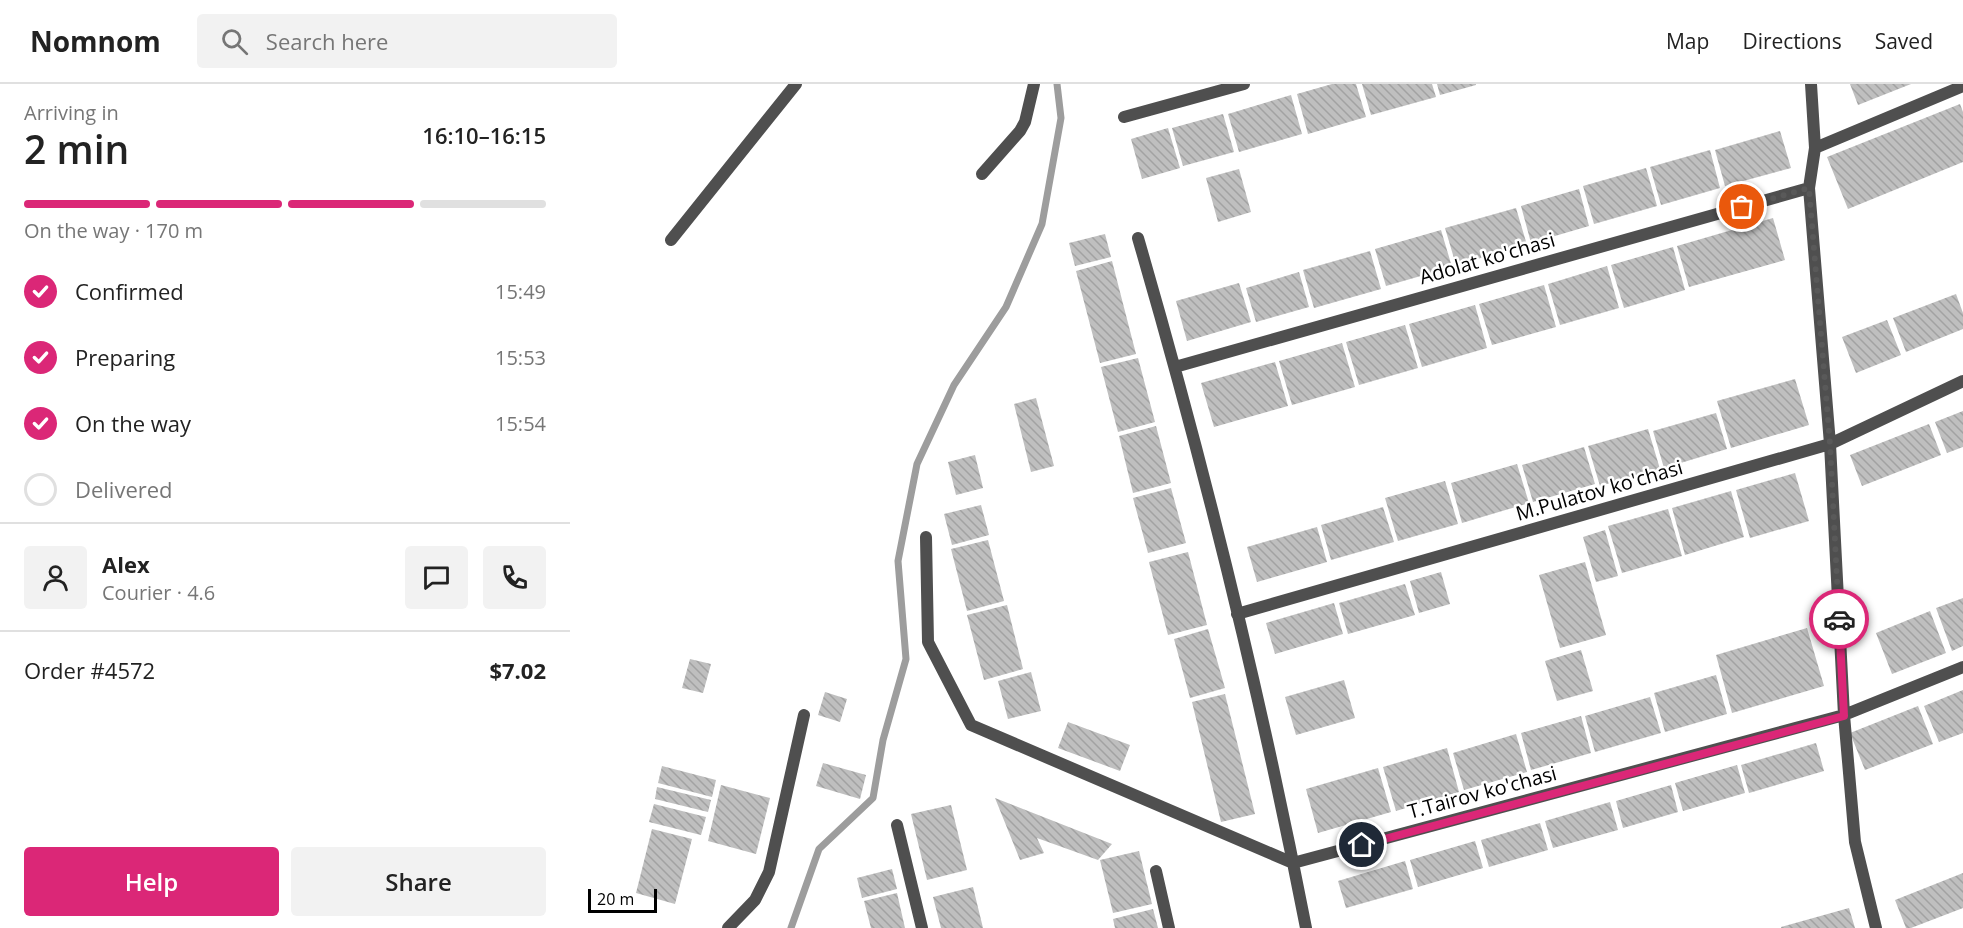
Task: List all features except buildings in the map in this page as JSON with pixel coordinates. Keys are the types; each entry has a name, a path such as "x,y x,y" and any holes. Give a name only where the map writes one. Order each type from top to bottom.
{"street":[{"path":"671,240 796,84"},
{"path":"982,174 1020,131 1025,122 1034,84"},
{"path":"1124,117 1244,84"},
{"path":"1811,84 1815,148 1809,188 1830,444 1844,716 1855,842 1876,928"},
{"path":"1815,148 1963,86"},
{"name":"Adolat ko'chasi","path":"1175,367 1809,188"},
{"path":"1138,238 1175,367 1237,614 1306,928"},
{"name":"M.Pulatov ko'chasi","path":"1237,614 1830,444 1963,381"},
{"path":"926,537 928,642 971,725 1293,863"},
{"name":"T.Tairov ko'chasi","path":"1293,863 1844,716 1963,667"},
{"path":"728,928 755,900 769,872 804,715"},
{"path":"897,825 922,928"},
{"path":"1156,871 1169,928"}],"waterway":[{"path":"791,928 819,849 873,798 883,740 906,659 898,561 917,464 954,385 1006,307 1042,224 1061,118 1057,84"}],"way so far":[{"path":"1742,207 1809,188 1830,444 1839,619"}],"route":[{"path":"1362,845 1844,716 1839,619"}]}
